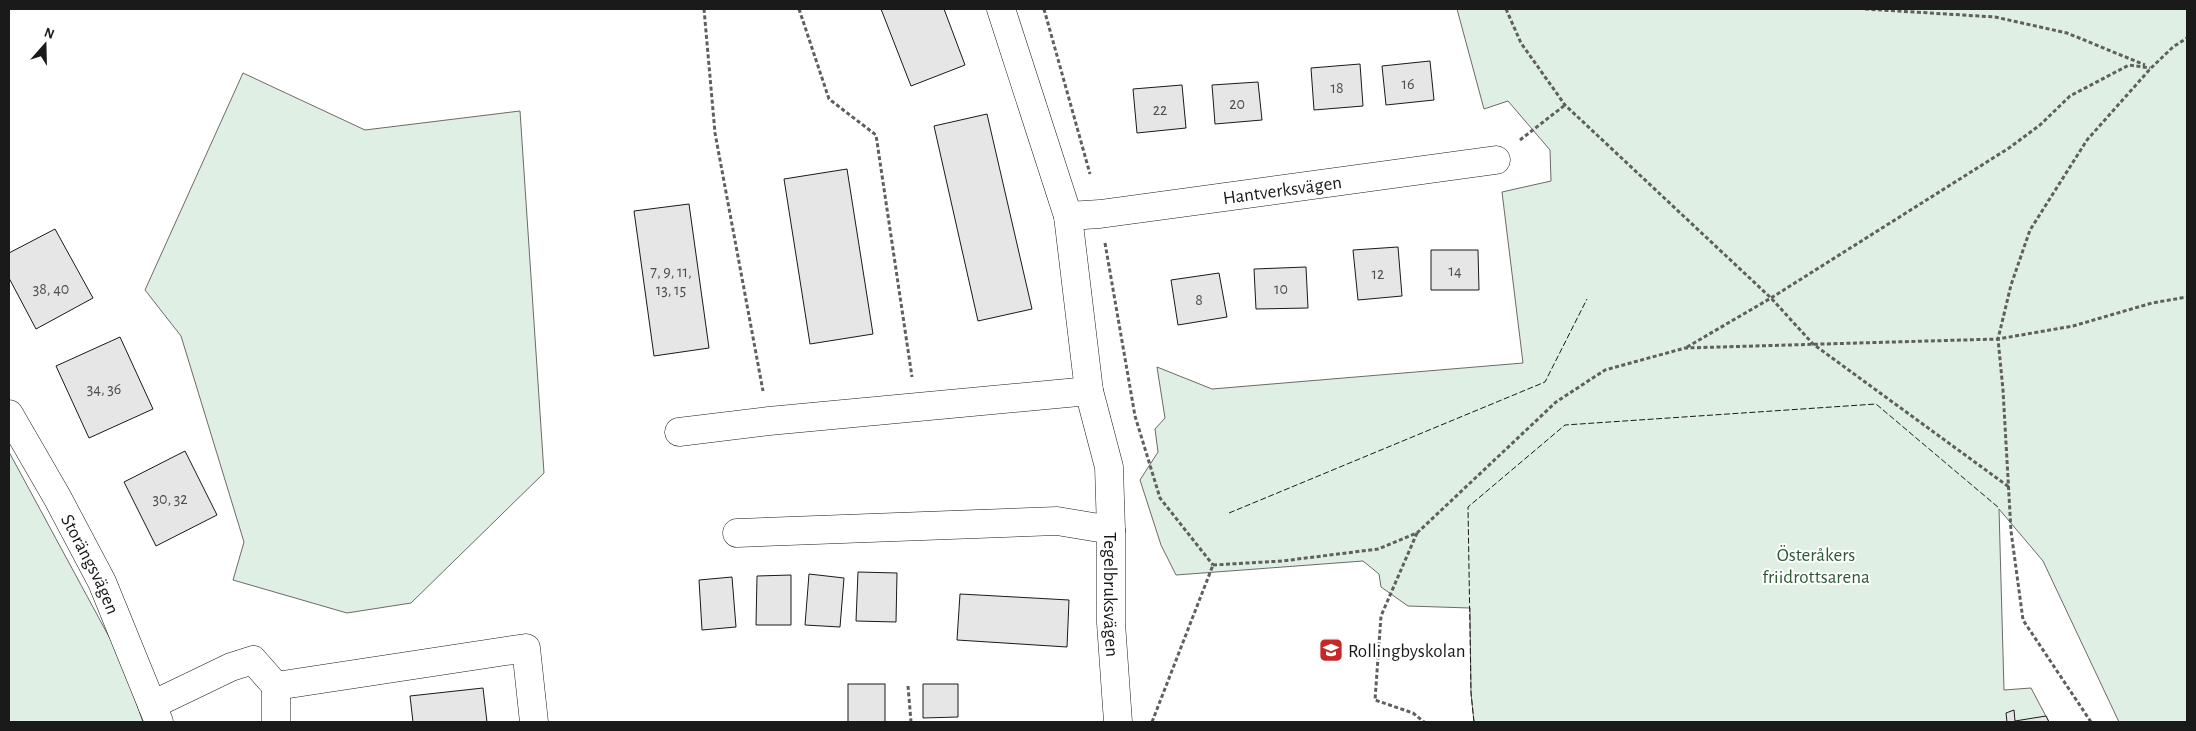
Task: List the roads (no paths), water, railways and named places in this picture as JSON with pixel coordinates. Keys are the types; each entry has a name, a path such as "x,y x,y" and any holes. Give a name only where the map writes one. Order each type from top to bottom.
{"street":[{"path":"679,432 769,421 1089,391 1068,216 1001,9"},
{"name":"Hantverksvägen","path":"1068,216 1100,214 1496,160"},
{"name":"Tegelbruksvägen","path":"1089,391 1108,467 1112,623 1118,722"},
{"name":"Storängsvägen","path":"9,414 57,496 102,582 155,714"},
{"path":"737,533 1058,521 1111,530"},
{"path":"276,686 526,648 534,722"},
{"path":"155,714 231,667 253,660 276,686 276,722"}],"place":[{"name":"Rollingbyskolan","path":"1331,650"}],"park label":[{"name":"Österåkers friidrottsarena","path":"1816,565"}]}
